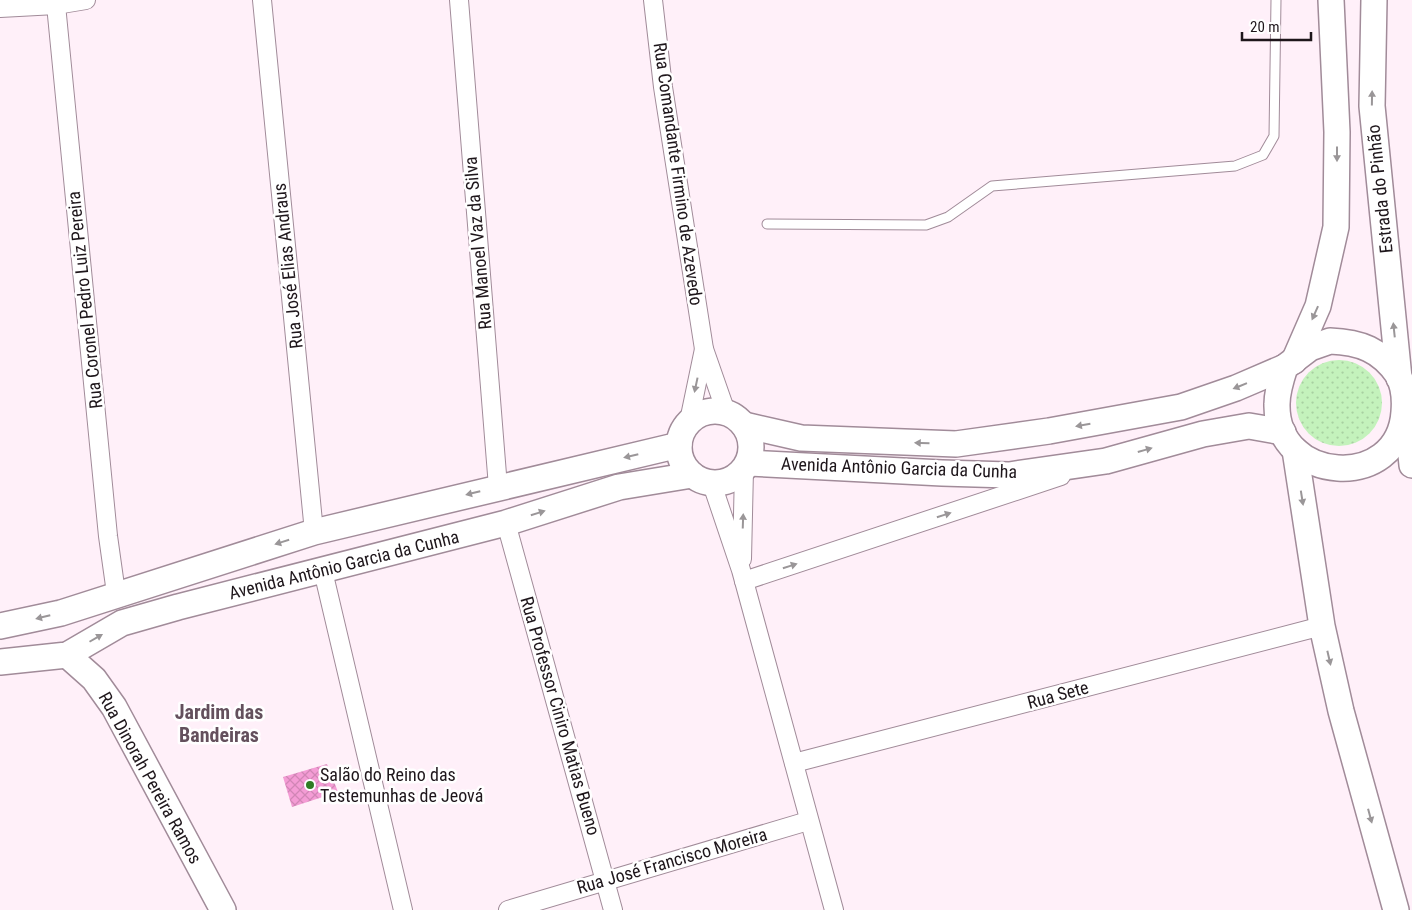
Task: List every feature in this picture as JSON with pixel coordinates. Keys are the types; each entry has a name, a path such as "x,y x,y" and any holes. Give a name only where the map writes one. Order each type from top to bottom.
{"street":[{"path":"0,8 56,5 86,0"},
{"name":"Rua José Elias Andraus","path":"262,0 314,532"},
{"name":"Rua Manoel Vaz da Silva","path":"459,0 498,487"},
{"name":"Rua Comandante Firmino de Azevedo","path":"652,0 663,87 704,349"},
{"name":"Estrada do Pinhão","path":"1289,364 1318,306 1336,227 1337,132 1331,0"},
{"name":"Estrada do Pinhão","path":"1374,0 1372,106 1402,389 1412,465"},
{"name":"Rua Coronel Pedro Luiz Pereira","path":"56,5 108,536 116,593"},
{"path":"1289,441 1311,462 1329,469 1349,469 1368,464 1384,453 1397,438 1404,419 1402,389 1382,357 1371,348 1351,342 1330,341 1310,348 1289,364 1277,405 1289,441 1322,626 1341,711 1396,910"},
{"path":"704,349 735,419 751,438 747,466 743,576"},
{"path":"690,421 704,349"},
{"name":"Avenida Antônio Garcia da Cunha","path":"735,419 801,438 956,444 1049,431 1181,407 1236,388 1289,364"},
{"path":"735,419 708,411 690,421 682,432 679,445 682,462 702,480 743,576 808,821 834,910"},
{"name":"Avenida Antônio Garcia da Cunha","path":"747,466 1009,475 1106,462 1203,434 1249,426 1289,441"},
{"name":"Avenida Antônio Garcia da Cunha","path":"0,626 61,613 116,593 314,532 679,445"},
{"path":"743,576 1106,462"},
{"path":"702,480 731,480 747,466"},
{"name":"Avenida Antônio Garcia da Cunha","path":"0,662 67,655 122,623 506,523 619,487 702,480"},
{"name":"Rua Professor Ciniro Matias Bueno","path":"506,523 613,910"},
{"path":"323,571 403,910"},
{"name":"Rua Sete","path":"794,763 1322,626"},
{"name":"Rua Dinorah Pereira Ramos","path":"67,655 94,678 114,707 223,910"},
{"name":"Rua José Francisco Moreira","path":"508,910 808,821"}],"lane":[{"path":"768,224 926,225 948,217 992,186 1234,166 1263,155 1274,136 1276,0"}],"green space":[{"path":"1339,360 1355,363 1363,367 1375,379 1379,387 1382,403 1379,419 1375,427 1363,439 1355,443 1339,446 1323,443 1315,439 1303,427 1299,419 1296,403 1299,387 1303,379 1315,367 1323,363"}],"building":[{"name":"Salão do Reino das Testemunhas de Jeová","path":"327,764 338,792 292,807 283,777"}],"place":[{"name":"Salão do Reino das Testemunhas de Jeová","path":"310,785"}],"district":[{"name":"Jardim das Bandeiras","path":"219,724"}]}
